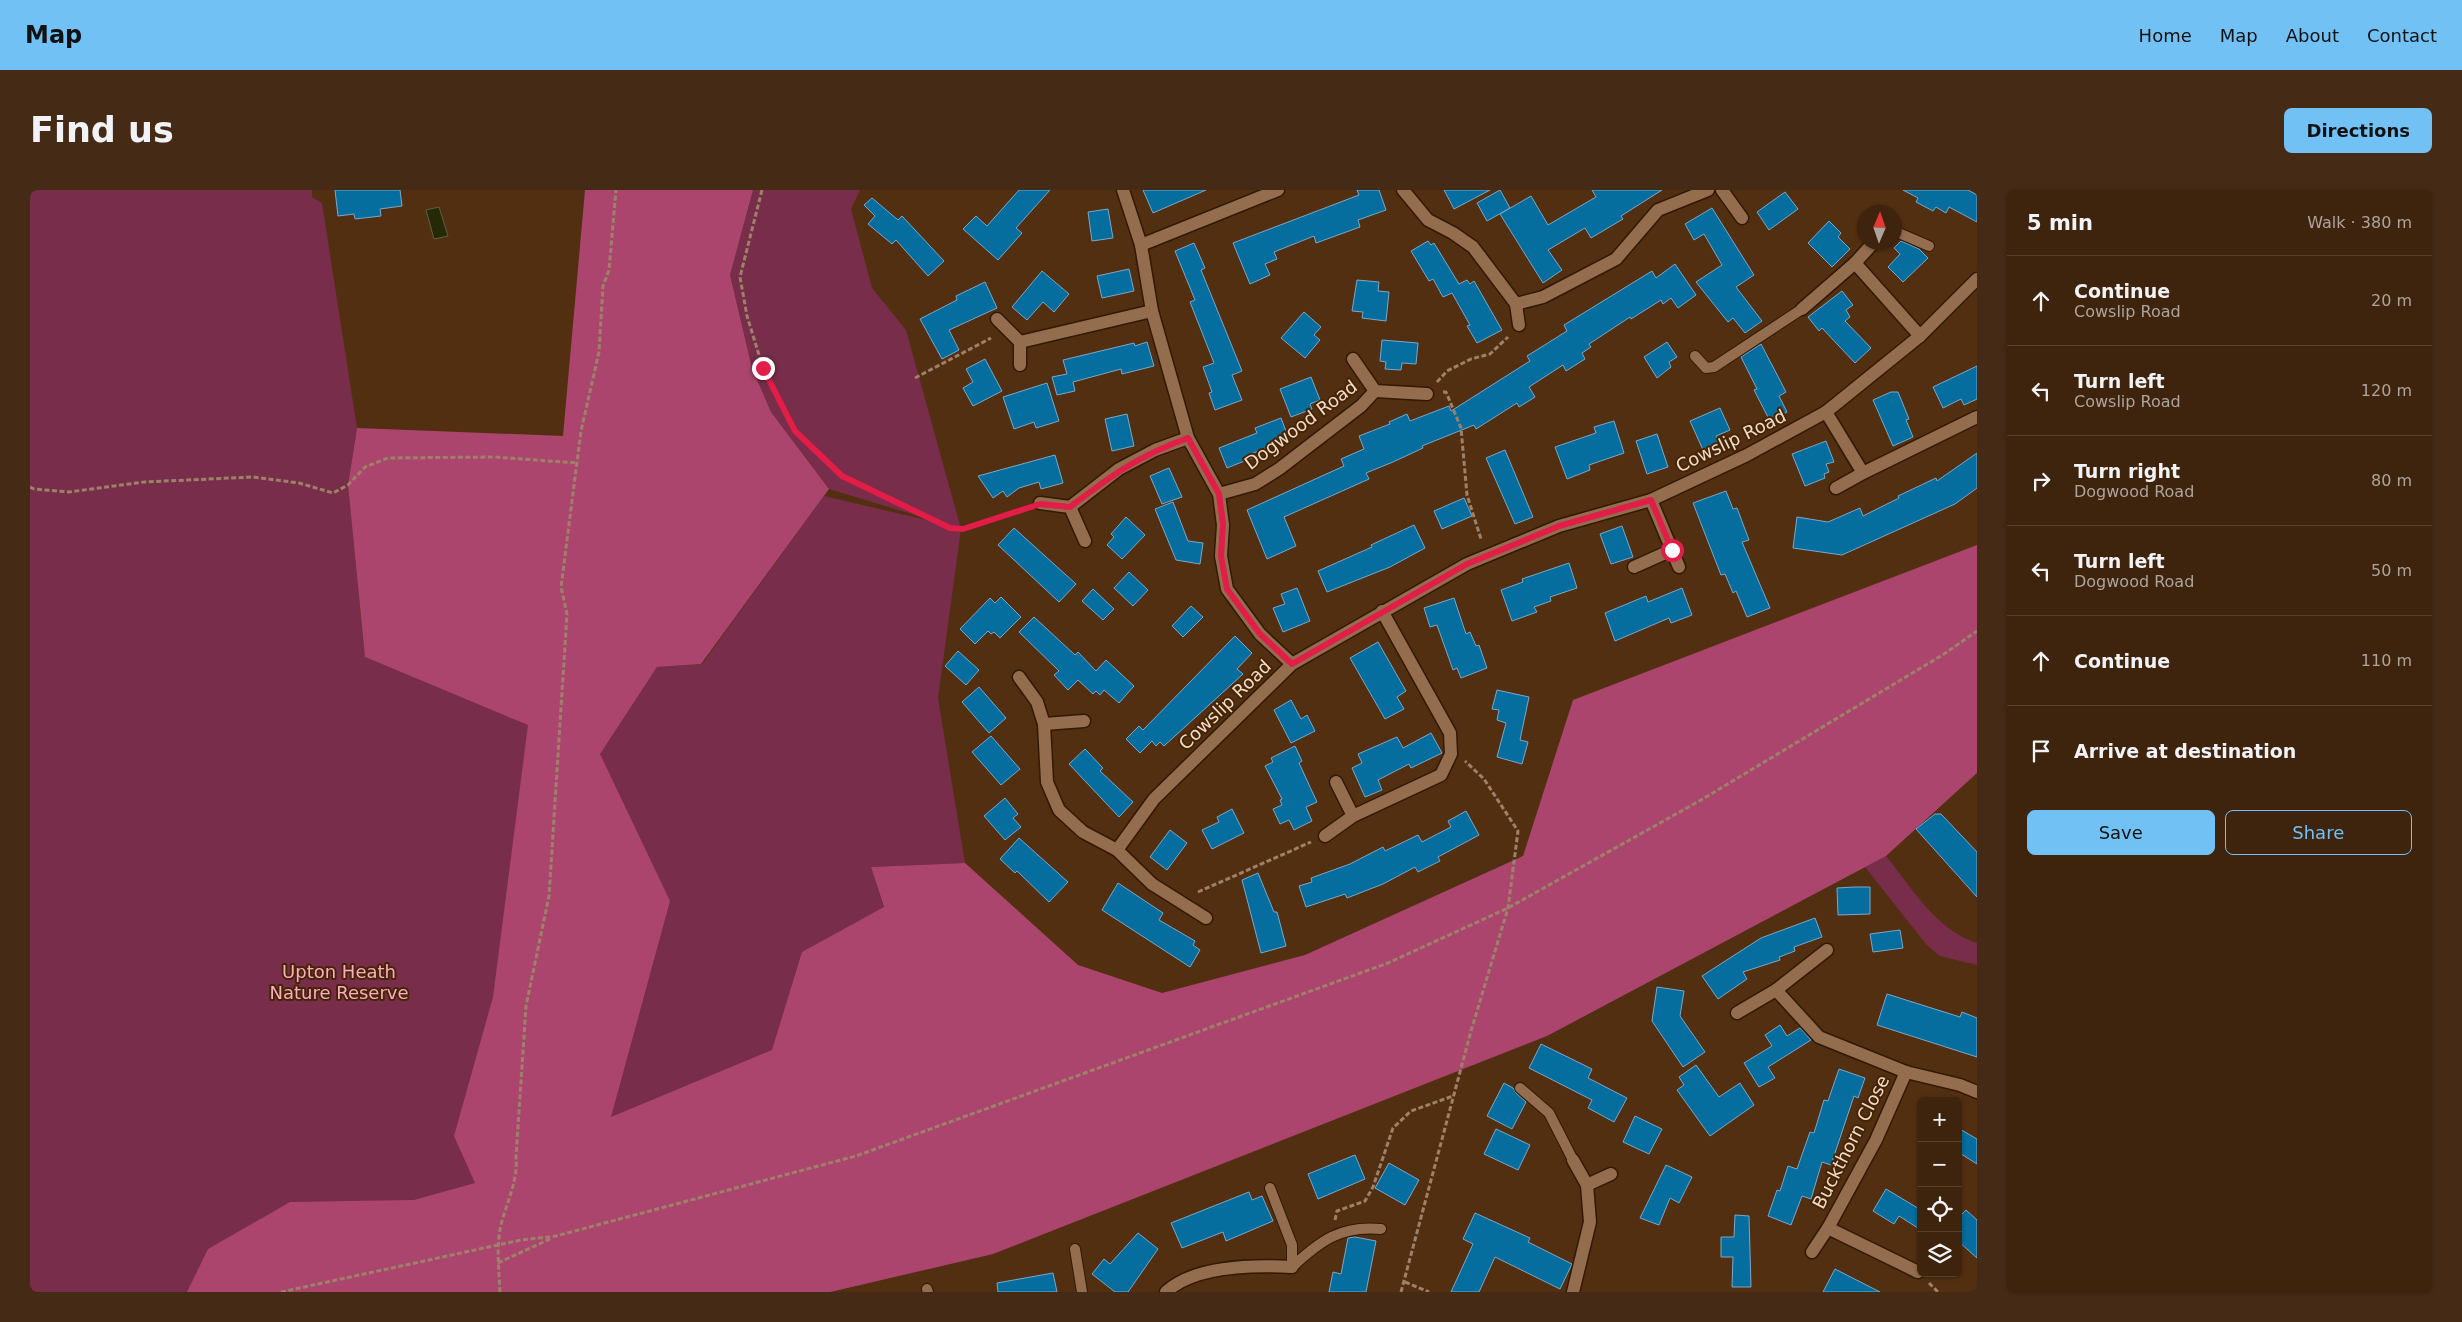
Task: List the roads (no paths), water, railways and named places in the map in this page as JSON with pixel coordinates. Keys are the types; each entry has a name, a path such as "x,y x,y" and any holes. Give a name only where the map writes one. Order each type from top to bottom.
{"street":[{"path":"1123,190 1141,245 1152,311 1188,438 1219,494 1223,524 1221,556 1227,589 1260,634 1292,664"},
{"path":"1141,245 1278,190"},
{"path":"1403,190 1428,220 1454,233 1473,247 1516,304 1519,326"},
{"path":"1516,304 1544,297 1616,259 1658,210 1708,190"},
{"path":"1722,190 1742,218"},
{"path":"1802,308 1856,262 1867,250"},
{"path":"1856,262 1920,336"},
{"name":"Cowslip Road","path":"1116,850 1154,799 1292,664 1467,564 1559,526 1651,500 1747,455 1826,412 1920,336 1977,279"},
{"path":"1020,342 1152,311"},
{"path":"997,319 1020,342 1020,365"},
{"name":"Dogwood Road","path":"1353,359 1375,391"},
{"name":"Dogwood Road","path":"1375,391 1427,394"},
{"name":"Dogwood Road","path":"1219,494 1255,484 1279,469 1361,406 1375,391"},
{"path":"1826,412 1863,473"},
{"path":"1836,488 1977,417"},
{"path":"1040,504 1070,507 1119,469 1155,450 1188,438"},
{"path":"1651,500 1679,567"},
{"path":"1070,507 1085,542"},
{"path":"1634,567 1672,550"},
{"path":"1325,836 1353,816 1441,775 1451,754 1450,733 1382,611"},
{"path":"1020,677 1037,702 1044,724 1047,782 1060,810 1083,832 1116,850 1152,884 1206,918"},
{"path":"1044,724 1084,721"},
{"path":"1336,782 1353,816"},
{"path":"1737,1013 1776,990 1827,950"},
{"path":"1776,990 1819,1037 1906,1072 1977,1092"},
{"name":"Buckthorn Close","path":"1812,1252 1828,1228 1876,1140 1906,1072"},
{"path":"1573,1160 1587,1185 1590,1222 1573,1292"},
{"path":"1587,1185 1611,1174"},
{"name":"Buckthorn Close","path":"1828,1228 1917,1272"},
{"path":"1166,1292 1176,1282 1249,1265 1292,1267"}],"lane":[{"path":"1902,234 1929,246"},
{"path":"1695,356 1706,368 1714,367 1802,308"},
{"path":"1520,1088 1549,1113 1573,1160"},
{"path":"1270,1188 1292,1245 1292,1267"},
{"path":"1292,1267 1313,1248 1332,1235 1362,1227 1381,1229"},
{"path":"1075,1249 1082,1292"}],"park label":[{"name":"Upton Heath Nature Reserve","path":"339,982"}]}
